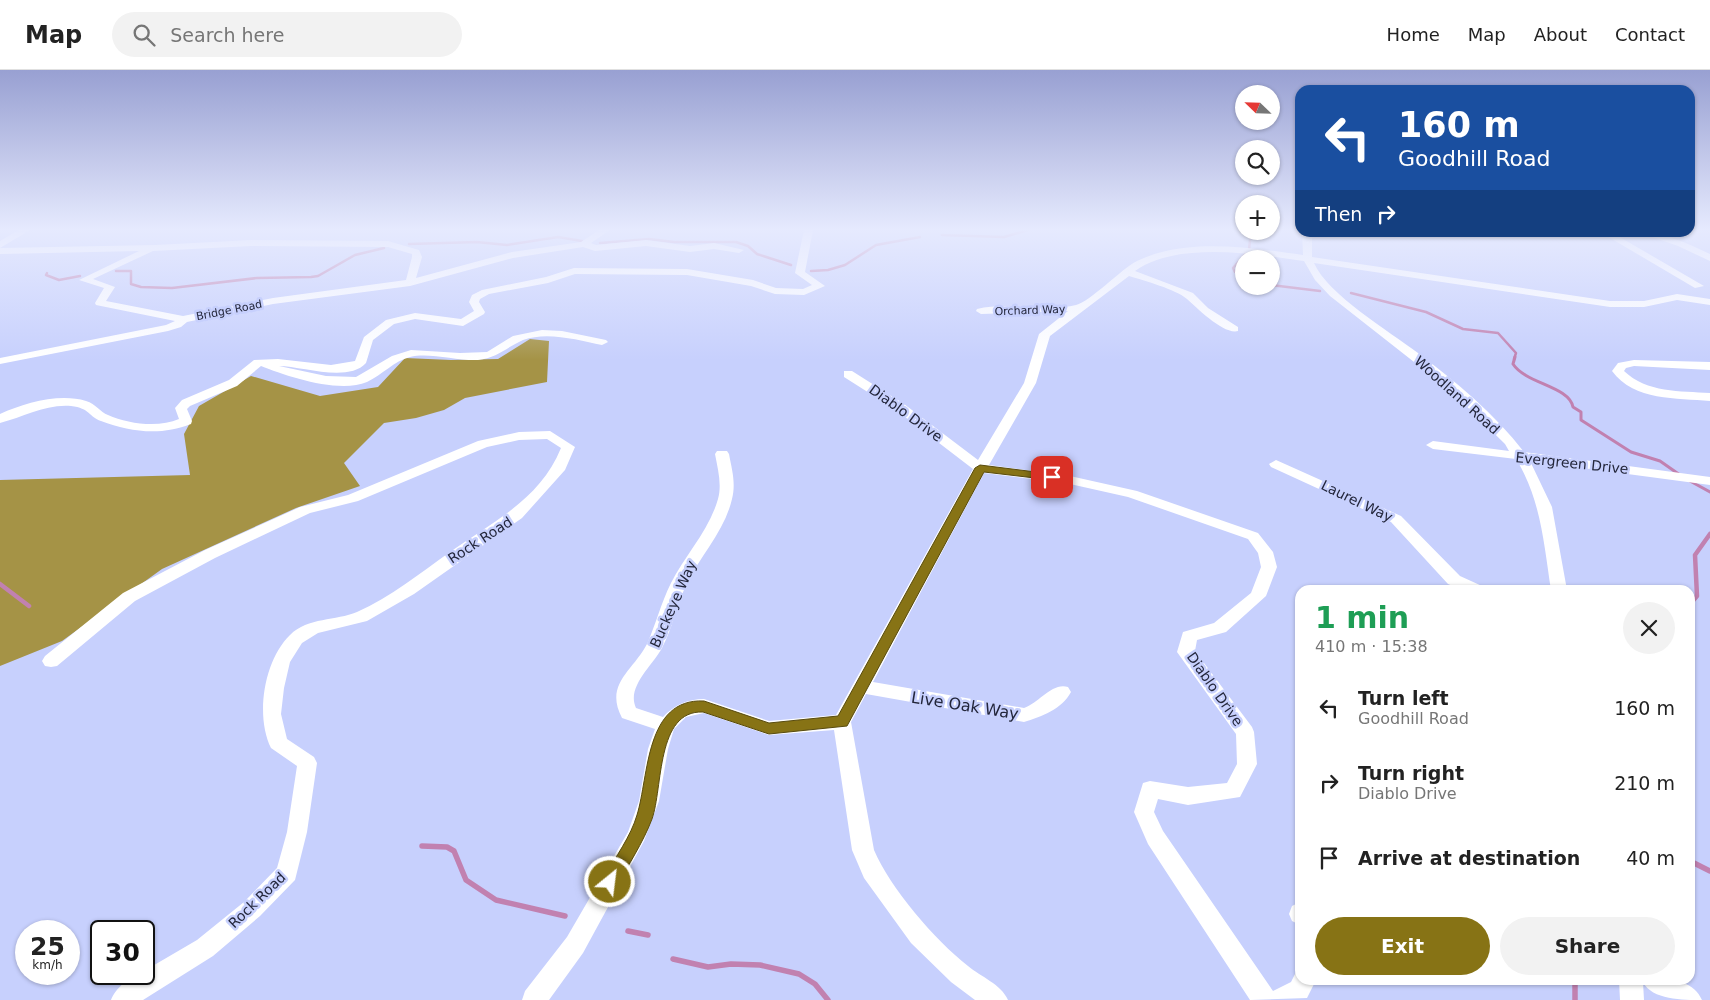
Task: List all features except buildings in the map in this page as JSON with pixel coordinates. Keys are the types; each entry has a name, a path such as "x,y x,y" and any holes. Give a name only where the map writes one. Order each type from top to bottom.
{"street":[{"path":"99,273 84,280 110,287 100,303 183,319"},
{"path":"410,284 413,273"},
{"name":"Bridge Road","path":"0,361 168,328 177,325 183,319 273,301 410,284 447,273"},
{"path":"0,419 30,407 53,403 74,403 100,412 103,418 153,430 166,429 186,422 181,408 186,403 233,383 258,362 264,360 274,363 336,368 355,366 360,363 368,338 390,322 415,316 464,323 480,312 474,302 476,296 486,292 548,280 567,273"},
{"path":"696,273 753,282 775,291 804,292 820,286 801,273"},
{"path":"996,1000 959,974 919,935 872,871 863,850 842,722 980,468 1030,383 1036,370 1038,346 1045,334 1127,273"},
{"path":"1133,273 1189,295 1204,310 1234,329"},
{"name":"Woodland Road","path":"1315,273 1329,290 1439,374 1483,415 1522,458 1537,483 1548,513 1558,585"},
{"path":"1400,273 1610,304 1644,304 1677,297 1710,302"},
{"path":"1676,273 1698,286"},
{"name":"Orchard Way","path":"981,311 1079,308"},
{"path":"274,363 270,364 270,368 309,376 358,382 401,355 411,353 489,355 502,351 520,338 537,334 562,335 602,342"},
{"path":"1710,366 1634,363 1622,365 1618,371 1628,382 1642,388 1710,397"},
{"name":"Diablo Drive","path":"848,374 900,407 980,468 1070,480 1132,494 1253,536 1265,552 1269,567 1258,596 1220,628 1189,636 1186,652 1245,732 1246,764 1233,790 1188,796 1150,789 1144,812 1154,838 1264,1000"},
{"name":"Rock Road","path":"51,661 129,597 227,545 305,510 353,498 482,444 519,436 550,435 568,447 560,467 517,515 462,551 408,590 361,617 313,628 296,639 281,661 274,688 272,714 278,743 307,763 297,832 287,873 252,909 205,948 144,984 124,1000"},
{"name":"Evergreen Drive","path":"1433,445 1522,458 1672,474 1710,481"},
{"name":"Buckeye Way","path":"666,726 629,713 624,702 625,694 655,645 679,584 721,507 727,488 722,454"},
{"name":"Laurel Way","path":"1276,464 1396,519 1454,580 1465,585"},
{"name":"Live Oak Way","path":"862,687 1024,715 1039,710 1062,692"},
{"path":"534,1000 575,945 637,835 649,801 658,748 666,726 679,712 695,706 704,706 769,728 842,722"},
{"path":"1281,1000 1300,990 1302,985"},
{"path":"1631,985 1632,1000"},
{"path":"1663,985 1690,1000"}],"shaded area":[{"path":"530,339 549,341 547,382 465,398 444,410 416,418 384,423 344,463 360,486 296,508 162,569 62,641 0,666 0,480 190,475 184,434 199,406 251,376 320,396 378,387 405,358 451,360 498,359"}],"waterway":[{"path":"47,273 46,275 59,280 80,276"},
{"path":"131,273 131,284 141,287 172,288 257,278 311,277 323,273"},
{"path":"1280,286 1320,291"},
{"path":"1351,293 1426,312 1463,329 1498,333 1516,353 1514,359"},
{"path":"1515,357 1513,364 1519,371 1564,394 1570,400 1573,407 1581,412 1581,420 1631,452 1660,461 1680,475"},
{"path":"1690,481 1710,492"},
{"path":"1695,598 1697,596 1695,555 1710,534"},
{"path":"0,584 29,606"},
{"path":"422,846 447,847 454,851 466,880 496,900 565,916"},
{"path":"1695,864 1710,871"},
{"path":"628,931 648,935"},
{"path":"673,959 708,967 731,964 760,965 799,974 815,984 828,1000"},
{"path":"1575,985 1575,1000"}],"route":[{"path":"610,882 637,835 644,818 661,737 672,717 686,708 704,706 760,727 779,729 842,722 980,468 1052,477"}]}
